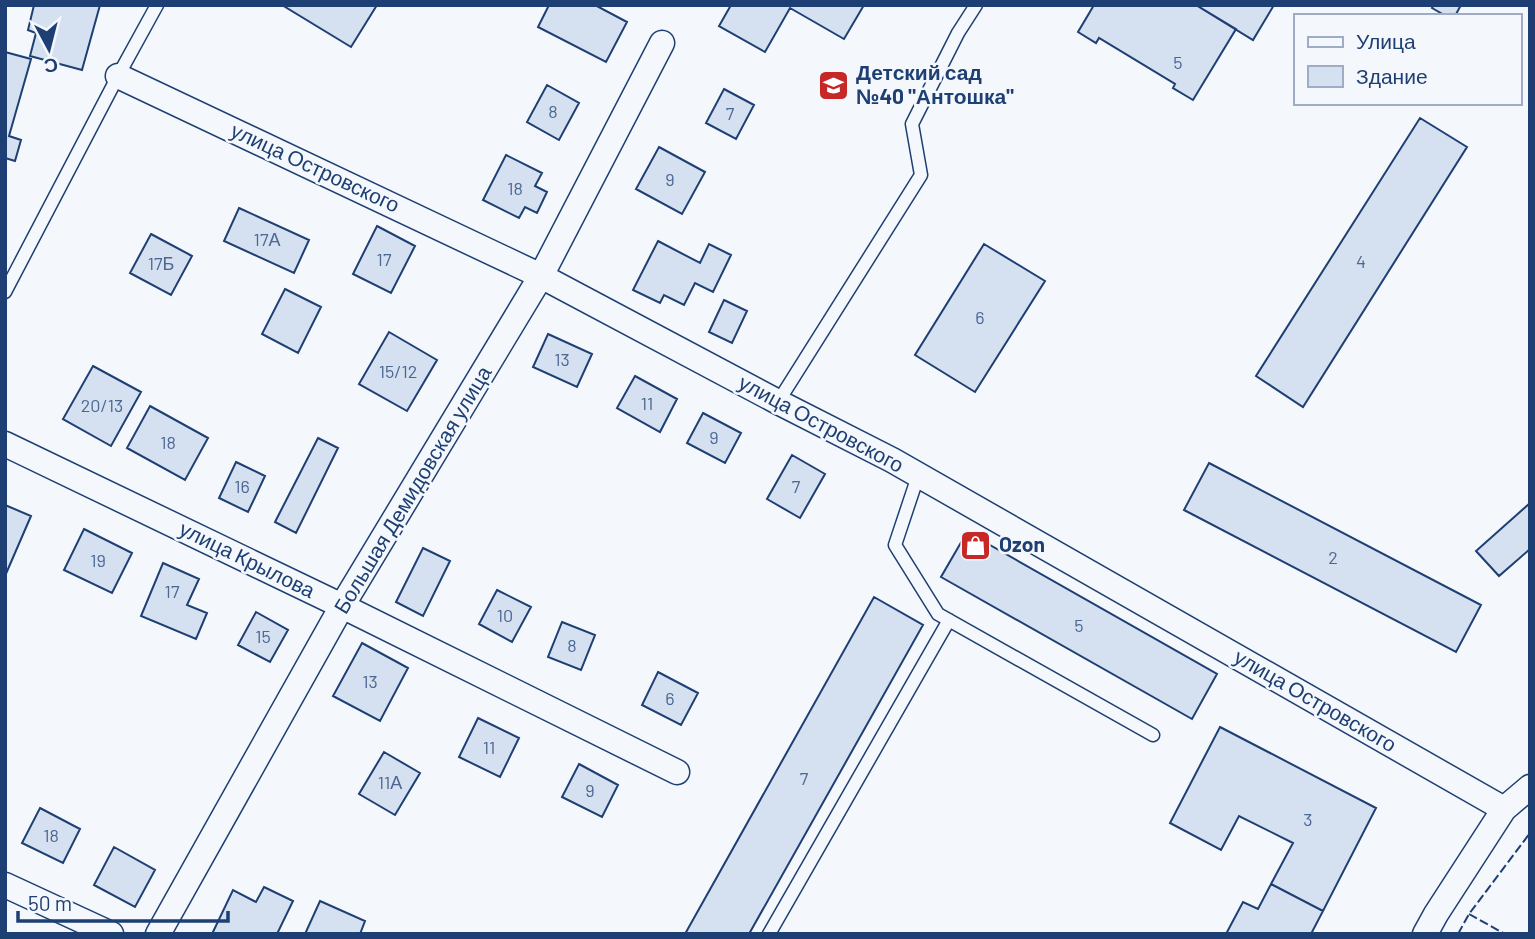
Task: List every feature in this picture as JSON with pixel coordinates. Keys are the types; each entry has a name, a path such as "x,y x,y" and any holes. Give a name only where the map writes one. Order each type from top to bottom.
{"street":[{"name":"Большая Демидовская улица","path":"158,934 342,606 541,275 662,43"},
{"name":"улица Островского","path":"118,76 541,275 918,475 1504,809"},
{"name":"улица Крылова","path":"5,444 342,606 677,772"},
{"path":"1425,934 1504,809 1530,787"},
{"path":"5,885 111,934"}],"lane":[{"path":"5,292 157,5"},
{"path":"778,402 921,175 912,124 958,33 976,5"},
{"path":"918,475 895,545 937,614 1153,735"},
{"path":"769,934 949,620"}],"building":[{"path":"34,5 100,5 82,70 30,56 36,33 28,30"},
{"path":"282,5 377,5 351,47"},
{"path":"549,5 595,5 627,22 606,62 538,27"},
{"path":"731,5 864,5 844,39 790,8 765,52 719,26"},
{"path":"1094,5 1196,5 1236,29 1193,100 1173,88 1175,84 1099,38 1096,43 1078,32"},
{"path":"1196,5 1274,5 1253,40"},
{"path":"1434,5 1461,5 1456,14 1442,14 1432,8"},
{"path":"5,52 31,59 9,136 21,140 15,161 5,158"},
{"path":"547,85 579,103 559,140 527,122"},
{"path":"724,89 754,105 736,139 706,123"},
{"path":"1420,118 1467,147 1303,407 1256,376"},
{"path":"659,147 705,172 682,214 636,189"},
{"path":"506,155 542,173 535,186 547,192 537,213 525,207 519,218 483,200"},
{"path":"239,208 309,240 294,273 224,241"},
{"path":"377,226 415,246 391,293 353,274"},
{"path":"151,234 192,256 171,295 130,273"},
{"path":"658,241 700,263 709,244 731,255 713,292 695,283 684,305 664,295 660,303 633,290"},
{"path":"984,244 1045,281 975,392 915,355"},
{"path":"285,289 321,307 298,353 262,334"},
{"path":"724,300 747,311 732,343 709,332"},
{"path":"389,332 437,360 407,411 359,384"},
{"path":"548,334 592,354 577,387 533,367"},
{"path":"93,366 141,392 111,446 63,419"},
{"path":"635,376 677,399 660,432 617,408"},
{"path":"150,406 208,438 185,480 127,448"},
{"path":"703,413 741,433 725,463 687,443"},
{"path":"318,438 338,448 296,533 275,522"},
{"path":"792,455 825,474 800,518 767,499"},
{"path":"236,462 265,476 248,512 219,498"},
{"path":"1209,463 1481,605 1456,652 1184,510"},
{"path":"1530,503 1530,549 1499,576 1476,551"},
{"path":"5,505 31,516 5,576"},
{"path":"84,529 132,553 112,593 64,570"},
{"path":"967,532 1217,674 1192,719 941,577"},
{"path":"423,548 450,561 423,616 396,602"},
{"path":"163,563 199,579 187,605 207,613 196,639 141,616"},
{"path":"497,590 531,607 512,642 479,624"},
{"path":"874,597 923,625 749,934 685,934"},
{"path":"256,612 288,630 270,662 238,645"},
{"path":"562,622 595,635 581,670 548,657"},
{"path":"362,643 408,668 380,721 333,696"},
{"path":"658,672 698,693 681,725 642,705"},
{"path":"478,718 519,738 500,777 459,757"},
{"path":"1220,727 1376,808 1323,911 1271,884 1293,843 1239,816 1221,850 1170,823"},
{"path":"384,752 420,773 395,815 359,794"},
{"path":"579,764 618,785 602,817 562,797"},
{"path":"40,808 80,829 63,863 22,843"},
{"path":"114,847 155,870 135,907 94,885"},
{"path":"1271,884 1323,911 1311,934 1226,934 1243,902 1258,909"},
{"path":"264,887 293,901 277,934 212,934 233,890 256,902"},
{"path":"320,901 365,921 360,934 305,934"}],"fence":[{"path":"1458,934 1469,914 1530,833"},
{"path":"1469,914 1505,934"}],"place":[{"name":"Детский сад №40 \"Антошка\"","path":"833,85"},
{"name":"Ozon","path":"976,545"}]}
